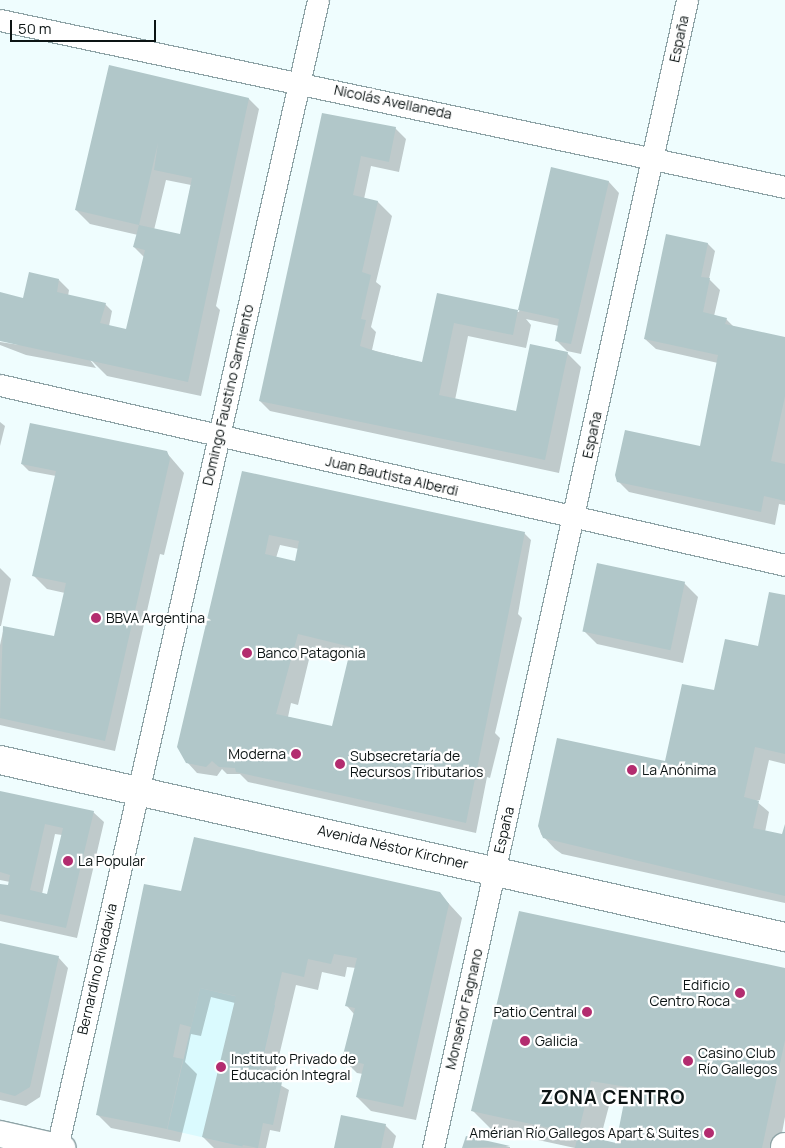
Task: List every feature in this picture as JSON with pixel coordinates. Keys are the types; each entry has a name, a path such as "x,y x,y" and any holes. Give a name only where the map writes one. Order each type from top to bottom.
{"main road":[{"name":"Avenida Néstor Kirchner","path":"0,760 495,870 785,937"}],"street":[{"name":"Domingo Faustino Sarmiento","path":"138,790 318,0"},
{"name":"España","path":"495,870 688,0"},
{"name":"Nicolás Avellaneda","path":"0,20 785,187"},
{"name":"Juan Bautista Alberdi","path":"0,386 785,566"},
{"name":"Bernardino Rivadavia","path":"58,1148 138,790"},
{"name":"Monseñor Fagnano","path":"432,1148 495,870"},
{"path":"0,1134 58,1148"}],"shaded area":[{"name":"Instituto Privado de Educación Integral","path":"200,988 275,1005 242,1147 167,1129"}],"building":[{"path":"109,65 249,98 188,382 0,341 0,292 23,298 29,272 59,279 57,292 106,303 100,323 126,329 145,250 133,247 139,225 75,210","holes":["158,143 154,170 192,178 180,234 139,225"]},
{"path":"322,113 396,127 389,162 361,156 353,195 378,201 362,272 371,275 361,319 366,320 360,346 422,362 437,293 518,310 513,335 454,323 439,395 516,411 530,344 568,352 545,460 259,401"},
{"path":"551,167 609,181 571,344 555,341 559,319 518,310"},
{"path":"666,234 708,243 701,277 710,278 703,312 727,318 725,324 785,337 785,396 771,461 785,464 785,501 764,496 761,512 617,482 615,475 625,430 700,446 718,355 644,339"},
{"path":"30,423 167,451 170,459 105,741 0,718 3,626 54,636 66,583 32,576 56,471 21,464"},
{"path":"242,471 525,532 466,823 236,772 235,768 219,767 212,761 206,767 186,763 177,747","holes":["269,535 299,541 295,561 265,554","298,634 351,647 332,726 276,714"]},
{"path":"597,563 685,582 670,650 582,631"},
{"path":"769,592 785,595 785,754 755,747 744,797 759,801 753,828 782,834 785,824 785,896 543,838 538,826 557,738 665,761 682,684 714,690 725,639 758,646"},
{"path":"0,791 94,811 66,928 0,914 0,884 8,885 10,875 0,872","holes":["45,824 63,828 47,894 30,890"]},
{"path":"194,837 440,892 449,904 403,1107 356,1097 364,1064 342,1059 355,1008 345,1006 357,958 334,954 331,964 308,959 304,977 282,972 258,1076 282,1082 273,1125 263,1123 258,1148 202,1137 236,996 200,988 191,1027 180,1024 173,1057 183,1059 167,1129 96,1115 144,884 181,891"},
{"path":"519,911 785,968 785,1040 762,1148 575,1148 578,1134 471,1111","holes":["591,1081 627,1087 616,1143 578,1134"]},
{"path":"0,943 59,956 30,1087 15,1096 0,1092"},
{"path":"341,1115 386,1124 381,1148 334,1148"},
{"path":"466,1136 510,1146 462,1148"}],"place":[{"name":"BBVA Argentina","path":"96,618"},
{"name":"Banco Patagonia","path":"247,653"},
{"name":"Moderna","path":"296,754"},
{"name":"Subsecretaría de Recursos Tributarios","path":"340,764"},
{"name":"La Anónima","path":"632,770"},
{"name":"La Popular","path":"68,861"},
{"name":"Edificio Centro Roca","path":"740,993"},
{"name":"Patio Central","path":"587,1012"},
{"name":"Galicia","path":"525,1041"},
{"name":"Casino Club Río Gallegos","path":"688,1061"},
{"name":"Instituto Privado de Educación Integral","path":"221,1067"},
{"name":"Amérian Río Gallegos Apart & Suites","path":"709,1133"}],"district":[{"name":"ZONA CENTRO","path":"613,1098"}]}
